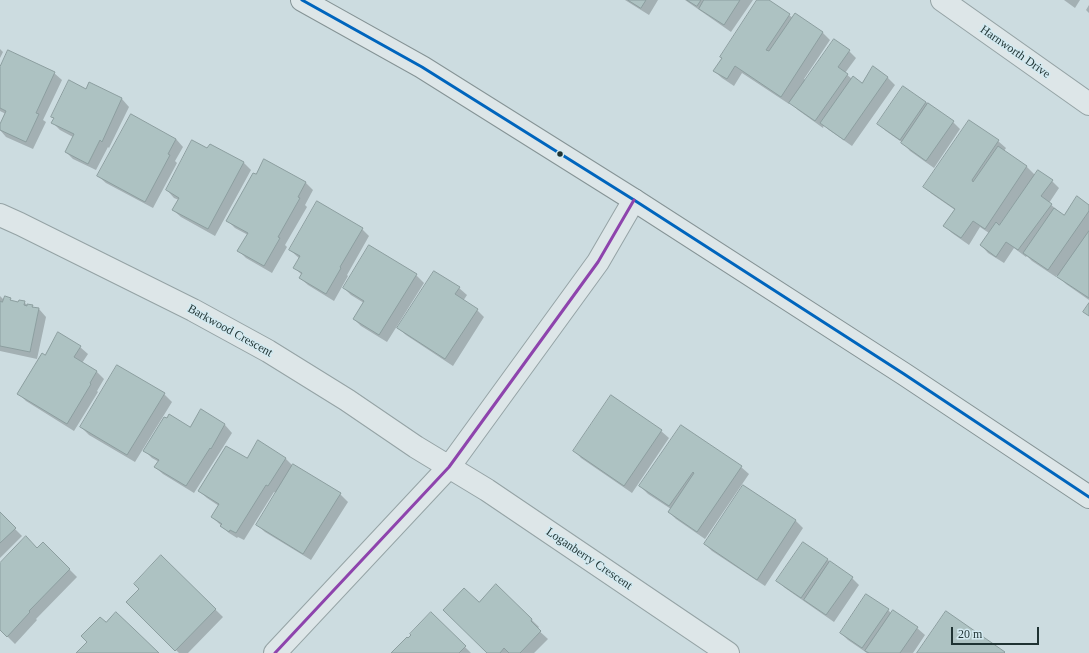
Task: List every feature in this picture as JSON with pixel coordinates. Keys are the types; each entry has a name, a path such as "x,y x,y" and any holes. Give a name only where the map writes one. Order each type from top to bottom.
{"street":[{"path":"302,0 422,67 634,200 904,374 1089,497"},
{"name":"Harnworth Drive","path":"942,0 1089,104"},
{"path":"276,653 449,467 598,262 634,200"},
{"name":"Barkwood Crescent","path":"0,215 193,310 268,351 347,400 405,440 449,467"},
{"name":"Loganberry Crescent","path":"449,467 487,490 728,653"}],"building":[{"path":"628,0 646,0 641,8"},
{"path":"687,0 701,0 697,6"},
{"path":"704,0 740,0 724,25 699,9"},
{"path":"757,0 769,0 790,14 766,50 769,51 795,13 823,32 781,97 735,66 727,79 713,71 722,58 720,57"},
{"path":"834,39 850,50 838,67 848,74 815,121 789,103"},
{"path":"8,50 55,72 36,113 39,114 26,142 0,130 0,124 6,111 0,108 0,67"},
{"path":"873,66 888,77 844,140 820,123 853,76 862,83"},
{"path":"69,80 86,89 89,82 122,98 102,142 100,140 88,164 65,152 74,134 51,123 54,118 51,117"},
{"path":"903,86 926,102 900,140 877,124"},
{"path":"928,103 954,121 926,161 901,143"},
{"path":"131,114 176,139 168,154 170,155 145,202 97,176"},
{"path":"969,120 999,140 972,180 973,182 998,146 1027,166 985,229 973,221 961,238 943,226 955,209 923,187"},
{"path":"192,140 207,148 210,144 244,162 208,229 172,210 179,198 166,190"},
{"path":"264,159 306,182 298,197 300,198 278,237 280,238 264,266 237,251 248,233 226,221 253,173 256,174"},
{"path":"1038,170 1053,180 1041,196 1052,204 1018,250 1006,242 996,257 980,245 996,222 999,225"},
{"path":"1077,196 1089,205 1089,211 1048,270 1023,253 1054,208 1064,215"},
{"path":"317,201 363,228 326,294 299,278 302,273 293,268 300,256 289,250"},
{"path":"1089,231 1089,298 1057,277"},
{"path":"369,245 417,274 379,335 353,319 364,301 343,288"},
{"path":"434,271 460,287 455,294 478,309 445,359 397,328"},
{"path":"5,296 11,298 10,300 18,302 19,300 25,301 24,305 33,305 32,307 39,308 30,352 0,346 0,301 2,302"},
{"path":"1089,303 1089,316 1083,312"},
{"path":"58,332 81,346 74,357 97,371 67,424 17,394 42,353 45,355"},
{"path":"117,365 165,393 127,455 80,427"},
{"path":"611,395 662,430 624,486 573,451"},
{"path":"201,409 225,424 211,449 210,448 186,486 154,467 159,460 143,451 164,417 167,418 169,414 190,427"},
{"path":"681,425 742,466 697,532 668,512 694,473 693,472 669,506 639,486"},
{"path":"258,440 286,458 268,486 266,485 236,533 230,530 229,532 220,526 222,524 211,517 219,504 198,491 226,446 247,458"},
{"path":"293,464 341,493 303,554 256,525"},
{"path":"743,485 796,520 757,580 704,544"},
{"path":"0,512 16,528 0,543"},
{"path":"26,536 37,548 43,542 70,569 29,611 30,612 7,637 0,630 0,563"},
{"path":"803,542 828,559 801,598 776,581"},
{"path":"161,555 216,609 175,651 126,602 139,589 134,584"},
{"path":"830,561 853,577 826,615 804,600"},
{"path":"496,584 532,619 531,621 541,631 520,653 509,653 504,648 500,653 487,653 443,610 464,588 479,602"},
{"path":"866,594 889,609 862,648 840,633"},
{"path":"893,610 918,627 900,653 869,653 865,651"},
{"path":"946,611 1005,652 917,653"},
{"path":"116,612 159,653 76,653 87,642 81,636 100,617 106,622"},
{"path":"431,612 466,646 459,653 391,653 411,635 410,634"}],"transit line":[{"path":"302,0 422,67 634,200 904,374 1089,497"},
{"path":"275,653 449,467 598,262 634,200"}]}
